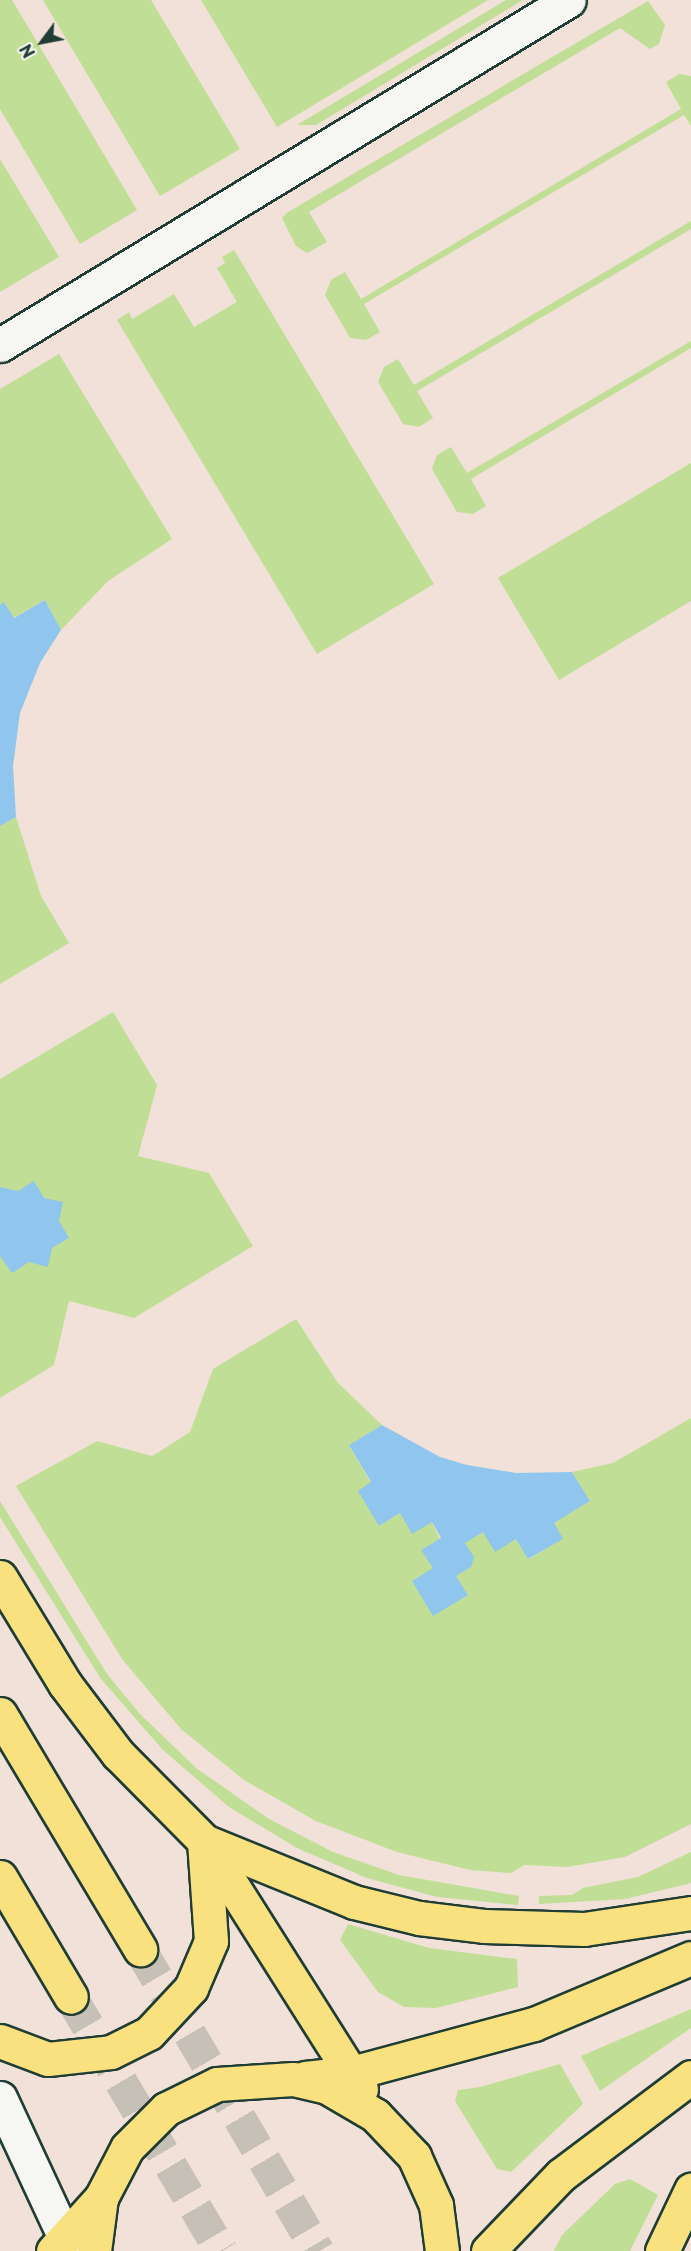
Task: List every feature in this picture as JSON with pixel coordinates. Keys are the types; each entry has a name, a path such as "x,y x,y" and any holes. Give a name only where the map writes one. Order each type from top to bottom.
{"main road":[{"path":"0,1577 65,1684 118,1754 204,1841 352,2073 375,2115 414,2156 436,2205 461,2251"},
{"path":"0,1714 140,1949"},
{"path":"204,1841 354,1902 419,1918 484,1926 584,1929 691,1913"},
{"path":"0,2041 48,2059 111,2052 149,2033 191,1988 211,1941 204,1841"},
{"path":"0,1877 70,1997"},
{"path":"70,2248 101,2198 127,2148 166,2109 217,2084 352,2073 534,2024 691,1958"},
{"path":"488,2251 561,2175 691,2077"},
{"path":"293,2079 327,2087 375,2115"},
{"path":"662,2251 691,2190"},
{"path":"436,2205 442,2251"}],"street":[{"path":"0,345 569,0"},
{"path":"0,2098 70,2248"}],"green space":[{"path":"0,0 12,0 137,210 80,244 0,109"},
{"path":"43,0 151,0 240,149 160,196"},
{"path":"201,0 488,0 277,127"},
{"path":"506,0 523,0 316,125 297,125"},
{"path":"648,1 665,25 659,44 650,49 620,28 309,212 327,242 307,253 296,246 282,218 288,212"},
{"path":"679,74 691,76 691,126 684,115 364,304 380,332 366,340 350,338 325,295 331,280 345,272 361,299 681,109 666,82"},
{"path":"0,159 59,257 0,292"},
{"path":"691,221 691,229 417,391 433,418 419,427 403,424 378,382 384,367 398,359 414,385"},
{"path":"234,250 434,584 317,654 117,320 129,312 132,319 174,294 194,327 237,302 217,268 225,263 222,257"},
{"path":"691,341 691,348 471,479 486,506 473,514 457,512 432,469 437,455 451,447 467,473"},
{"path":"59,354 172,539 108,581 61,630 45,600 13,618 5,603 0,605 0,389"},
{"path":"691,463 691,601 559,680 498,578"},
{"path":"16,817 41,896 69,943 0,984 0,826"},
{"path":"113,1012 157,1085 138,1156 209,1173 253,1246 134,1318 69,1301 54,1365 0,1398 0,1079"},
{"path":"296,1319 338,1383 382,1425 349,1445 371,1483 379,1526 400,1513 432,1522 456,1575 471,1567 465,1543 483,1532 516,1539 529,1559 562,1539 553,1523 590,1501 572,1472 613,1463 691,1418 691,1824 625,1857 567,1867 524,1865 511,1873 470,1870 397,1852 316,1821 244,1780 181,1729 122,1659 16,1486 97,1441 152,1456 159,1452 190,1432 213,1369"},
{"path":"0,1501 107,1674 139,1713 196,1768 269,1819 333,1852 399,1875 519,1896 518,1905 437,1897 367,1878 297,1848 229,1807 163,1750 101,1679 0,1517"},
{"path":"691,1852 691,1883 625,1899 539,1904 539,1896 572,1895 583,1888 638,1877"},
{"path":"348,1924 429,1948 517,1959 518,1987 436,2008 404,2007 378,1992 340,1940"},
{"path":"691,2009 691,2028 600,2091 581,2056"},
{"path":"560,2064 583,2104 511,2172 497,2169 455,2101 458,2090 480,2087"},
{"path":"630,2179 658,2195 630,2251 554,2251 562,2235 615,2184"}],"water":[{"path":"45,600 61,630 40,663 20,713 13,766 16,817 0,826 0,605 4,602 14,618"},
{"path":"34,1181 44,1198 63,1202 59,1221 69,1238 52,1248 48,1267 29,1262 12,1273 0,1256 0,1187 18,1191"},
{"path":"382,1425 440,1457 467,1465 516,1473 572,1472 590,1501 554,1523 563,1539 528,1559 516,1539 495,1552 483,1532 465,1543 474,1557 471,1567 456,1576 468,1595 433,1616 412,1581 433,1568 421,1550 441,1538 432,1522 412,1534 400,1513 379,1526 358,1491 371,1482 349,1445"}],"tunnel":[{"path":"140,1949 318,2251"},
{"path":"71,1997 221,2251"}]}
